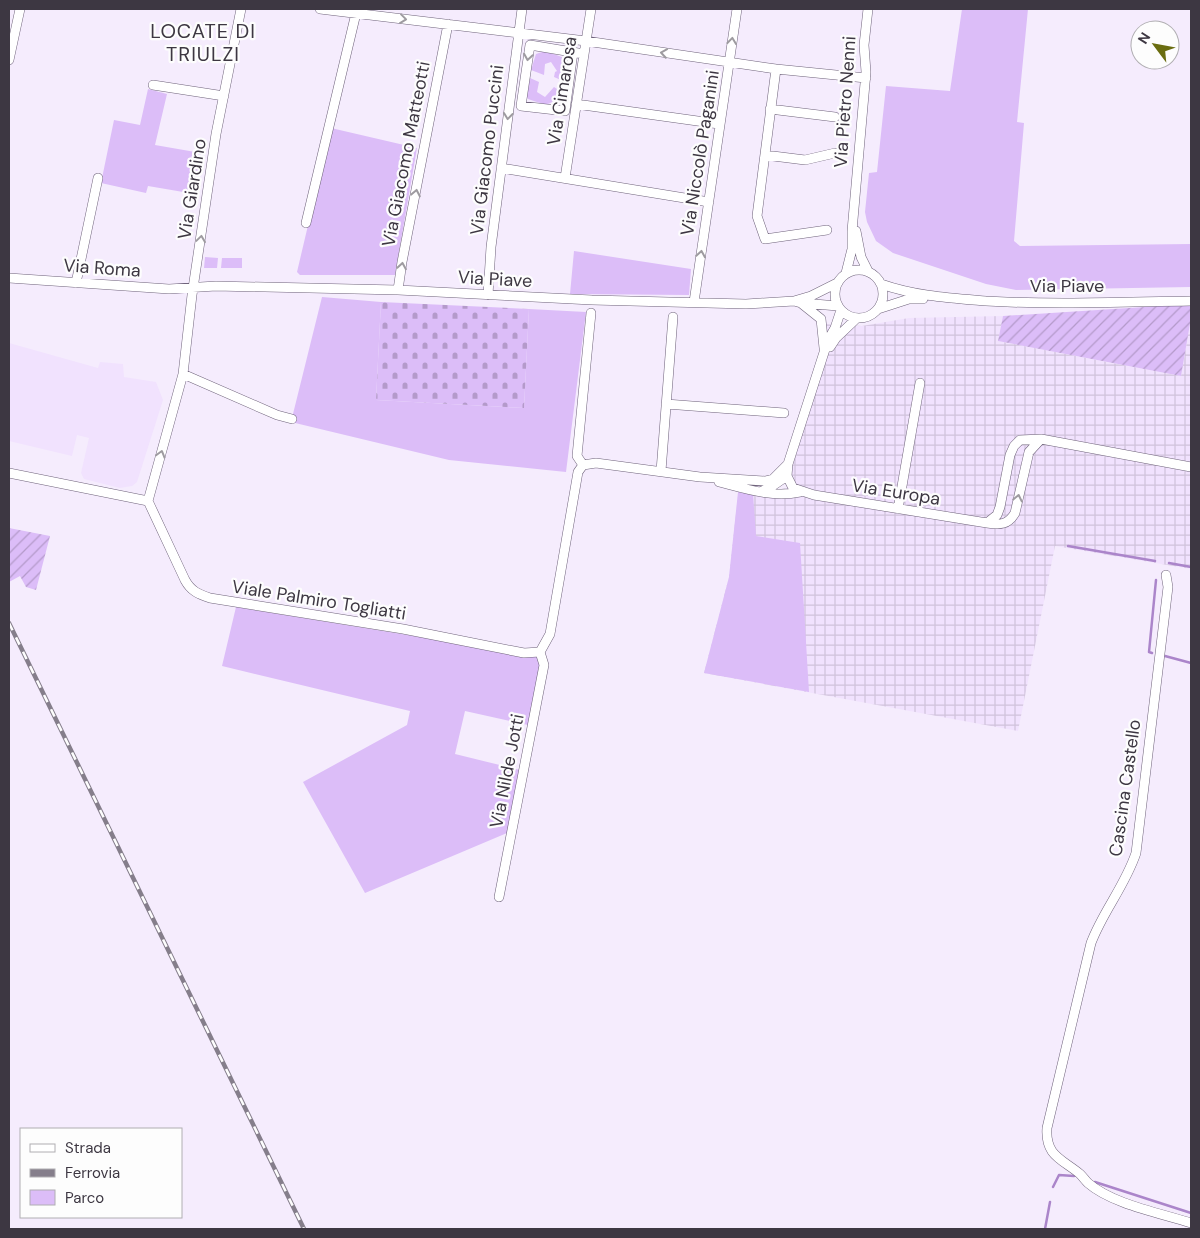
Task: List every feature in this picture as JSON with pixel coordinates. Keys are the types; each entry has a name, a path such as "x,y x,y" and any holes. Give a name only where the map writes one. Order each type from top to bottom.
{"street":[{"path":"9,60 20,9"},
{"name":"Via Giardino","path":"148,501 183,374 193,287 224,96 241,9"},
{"path":"320,9 356,11 586,41 730,63 866,78"},
{"name":"Via Giacomo Puccini","path":"488,296 491,247 522,9"},
{"name":"Via Cimarosa","path":"565,178 572,109 584,54 591,9"},
{"name":"Via Niccolò Paganini","path":"694,302 719,124 730,63 736,9"},
{"name":"Via Pietro Nenni","path":"846,273 852,249 854,198 866,78 864,45 868,9"},
{"path":"306,223 356,11"},
{"name":"Via Giacomo Matteotti","path":"398,290 448,24"},
{"path":"584,54 530,45 521,106 572,109 719,124"},
{"path":"572,109 573,52"},
{"path":"776,69 757,216 766,239 827,230"},
{"path":"153,85 224,96"},
{"path":"770,109 835,116"},
{"path":"765,156 805,160 835,153"},
{"path":"501,168 709,202"},
{"path":"76,283 98,178"},
{"name":"Via Pietro Nenni","path":"854,198 858,243 868,271"},
{"path":"846,273 859,269 868,271"},
{"name":"Via Piave","path":"868,271 876,276 881,284 898,290 943,298"},
{"name":"Via Piave","path":"193,287 398,290 488,296 746,304 798,302 837,283 846,273"},
{"name":"Via Roma","path":"9,278 169,289 193,287"},
{"path":"800,492 793,488 787,476 788,464 839,308 835,293 837,283"},
{"path":"878,309 883,296 881,284"},
{"name":"Via Piave","path":"857,318 870,316 878,309 909,299 943,298 1031,304 1191,301"},
{"path":"798,302 839,308 848,315 857,318 836,338 824,355"},
{"path":"798,302 821,319 824,355"},
{"path":"583,465 577,456 591,313"},
{"path":"661,470 673,317"},
{"path":"183,374 277,415 292,419"},
{"path":"898,509 920,383"},
{"path":"666,404 784,413"},
{"path":"987,524 997,515 1010,455 1014,446 1020,440 1041,439 1191,467"},
{"name":"Via Europa","path":"700,477 758,492 786,495 800,492 998,525 1011,520 1015,513 1029,452 1041,439"},
{"path":"540,652 550,634 578,472 583,465 596,463 661,470 700,477 765,481 772,479 788,464"},
{"path":"9,472 148,501"},
{"path":"758,492 771,487 787,476"},
{"name":"Viale Palmiro Togliatti","path":"148,501 184,580 197,594 210,598 402,630 524,653 540,652"},
{"name":"Cascina Castello","path":"1166,575 1168,587 1136,853 1128,877 1100,920 1091,944 1047,1128 1046,1142 1058,1158 1082,1175 1086,1182 1105,1194 1191,1223"},
{"name":"Via Nilde Jotti","path":"499,897 544,666 540,652"}],"shaded area":[{"path":"1003,316 998,341 1181,376 1191,318 1191,569 1055,546 1018,731 704,673 729,577 739,487 785,493 824,356 826,324 862,326 909,318"},
{"path":"9,343 98,368 100,362 123,364 124,377 156,382 163,400 137,482 132,486 120,488 84,479 81,473 89,438 77,435 72,456 9,441"}],"green space":[{"path":"962,9 1028,9 1017,122 1024,123 1014,241 1020,246 1191,244 1191,287 1016,290 986,284 893,253 876,241 867,222 865,212 869,173 877,172 886,86 950,91"},
{"path":"545,51 562,57 561,80 554,77 557,71 551,62 545,64 544,75 531,70 536,54"},
{"path":"530,78 539,82 537,92 545,97 554,87 560,91 556,100 546,105 528,99 525,92"},
{"path":"148,89 167,94 155,145 201,153 195,194 148,186 146,193 101,183 114,120 140,125"},
{"path":"331,128 417,148 395,275 300,275 297,272"},
{"path":"574,251 691,269 689,295 570,294"},
{"path":"205,257 218,258 217,268 204,268"},
{"path":"222,258 242,258 242,268 221,268"},
{"path":"322,297 381,302 376,400 524,408 529,309 586,312 566,472 449,460 291,422"},
{"path":"381,302 529,309 524,408 376,400"},
{"path":"1191,304 1191,318 1181,376 998,341 1003,316"},
{"path":"738,492 753,494 756,536 800,543 809,692 704,673 729,577"},
{"path":"9,528 50,536 36,590 26,587 20,576 9,582"},
{"path":"236,607 536,656 540,665 528,725 465,711 455,754 520,770 507,833 365,893 303,782 407,725 410,711 222,666"}],"waterway":[{"path":"1068,546 1155,561"},
{"path":"1169,563 1191,567"},
{"path":"1152,653 1149,652 1156,580"},
{"path":"1165,656 1191,663"},
{"path":"1053,1187 1059,1175 1074,1176"},
{"path":"1095,1182 1191,1213"},
{"path":"1045,1229 1050,1202"}],"railway":[{"path":"9,623 304,1229"}],"district":[{"name":"LOCATE DI TRIULZI","path":"203,42"}]}
